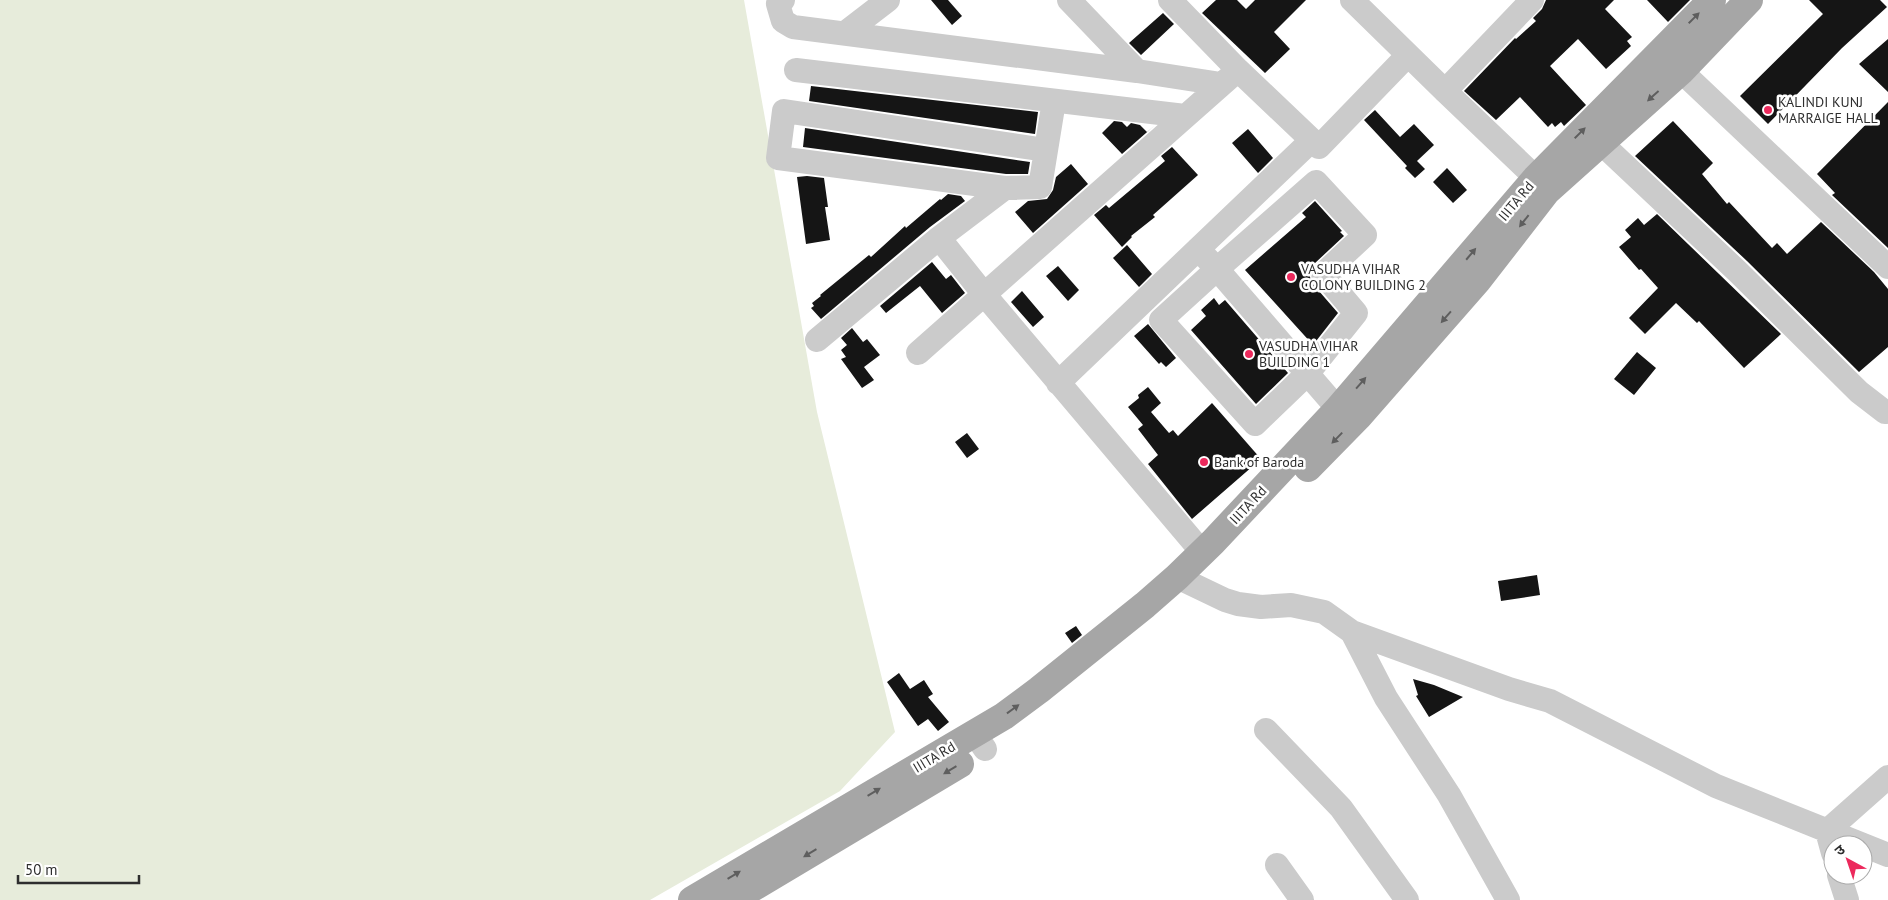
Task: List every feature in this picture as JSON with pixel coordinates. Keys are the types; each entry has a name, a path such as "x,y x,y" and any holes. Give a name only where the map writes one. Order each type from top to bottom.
{"main road":[{"name":"IIITA Rd","path":"1185,581 1202,552 1338,409 1712,0"},
{"name":"IIITA Rd","path":"692,900 979,741 1048,707 1185,581 1234,545 1358,417 1478,280 1541,185 1601,143 1681,71 1749,0"},
{"name":"IIITA Rd","path":"732,900 979,741"}],"street":[{"path":"783,0 778,4 783,21 793,27 1137,71 1230,77"},
{"path":"845,33 888,0"},
{"path":"1069,0 1137,71"},
{"path":"1170,0 1230,77 1319,147 1408,55"},
{"path":"1445,92 1532,0"},
{"path":"1363,4 1408,55 1541,185"},
{"path":"796,70 1185,116"},
{"path":"1681,71 1888,267"},
{"path":"918,352 1230,77"},
{"path":"1046,150 784,111 778,158 1006,188 1040,187 1054,101"},
{"path":"1058,383 1312,140"},
{"path":"1601,143 1737,271 1859,392 1885,412"},
{"path":"1316,182 1365,235 1323,274 1356,313 1308,373 1255,424 1161,320 1217,269 1316,182"},
{"path":"816,340 939,238 1006,188"},
{"path":"939,238 1058,383 1202,552"},
{"path":"1198,249 1338,409"},
{"path":"1185,581 1238,604 1261,607 1291,604 1324,612 1352,632 1509,689 1550,701 1823,839"},
{"path":"1352,632 1386,698 1449,795 1508,900"},
{"path":"1266,730 1342,808 1407,900"},
{"path":"1836,835 1888,777"},
{"path":"1873,849 1888,855"},
{"path":"1277,865 1302,900"},
{"path":"1842,885 1847,900"}],"green space":[{"path":"0,0 744,0 817,412 895,732 840,791 650,900 0,900"}],"building":[{"path":"931,0 948,0 962,16 952,25"},
{"path":"1216,0 1237,0 1246,9 1255,0 1306,0 1274,32 1290,49 1265,73 1202,13"},
{"path":"1546,0 1614,0 1605,9 1632,37 1627,41 1631,46 1606,69 1578,39 1550,66 1586,105 1564,126 1561,122 1555,127 1552,123 1548,127 1520,97 1496,120 1464,91 1515,38 1536,21 1533,18 1542,9"},
{"path":"1647,0 1690,0 1668,22"},
{"path":"1809,0 1880,0 1887,7 1842,48 1768,124 1740,96 1823,14"},
{"path":"1163,13 1174,24 1141,55 1129,43"},
{"path":"1888,39 1888,92 1859,64"},
{"path":"811,86 1038,112 1035,134 809,101"},
{"path":"1888,102 1888,248 1832,195 1835,193 1817,174"},
{"path":"1375,110 1400,137 1414,124 1434,145 1417,161 1425,169 1415,178 1405,168 1407,166 1364,120"},
{"path":"1114,121 1122,122 1127,127 1131,123 1140,125 1147,132 1154,126 1122,154 1102,133"},
{"path":"1673,121 1713,163 1702,174 1727,204 1729,202 1772,248 1777,243 1787,254 1821,222 1874,272 1888,289 1888,347 1859,372 1747,261 1635,156"},
{"path":"805,128 1030,162 1028,174 1006,174 803,147"},
{"path":"1248,129 1273,158 1258,173 1232,143"},
{"path":"1172,147 1198,175 1153,215 1155,217 1131,236 1122,247 1094,215 1106,205 1109,208 1165,161 1161,156"},
{"path":"1071,164 1088,184 1033,233 1015,212 1028,201 1047,199 1053,190 1056,177"},
{"path":"1447,168 1467,190 1453,203 1433,182"},
{"path":"797,177 824,178 828,207 825,207 830,240 806,244"},
{"path":"948,194 961,196 965,201 930,227 821,319 811,308 814,306 812,303 820,295 869,255 871,257 905,226 906,228"},
{"name":"VASUDHA VIHAR COLONY BUILDING 2","path":"1315,201 1342,231 1340,232 1344,236 1310,270 1312,283 1338,313 1313,345 1245,270 1306,217 1302,213"},
{"path":"1657,214 1781,334 1744,368 1699,321 1697,323 1676,303 1645,334 1629,318 1658,288 1619,247 1631,237 1625,230 1638,218 1644,225"},
{"path":"1127,245 1152,274 1139,287 1113,258"},
{"path":"932,262 946,279 951,275 965,293 942,313 920,286 886,313 880,306"},
{"path":"1058,266 1079,290 1068,301 1046,276"},
{"path":"1022,291 1044,317 1033,327 1011,302"},
{"name":"VASUDHA VIHAR BUILDING 1","path":"1214,298 1219,305 1225,300 1288,373 1256,404 1191,330 1206,316 1201,310"},
{"path":"1148,324 1176,358 1166,367 1161,362 1159,364 1134,336"},
{"path":"852,328 863,342 867,339 880,355 864,367 874,380 862,388 841,359 846,357 841,350 847,345 841,338"},
{"path":"1637,352 1656,368 1634,395 1614,379"},
{"name":"Bank of Baroda","path":"1148,387 1161,403 1151,412 1169,433 1173,430 1178,436 1212,403 1261,459 1192,519 1148,464 1158,455 1138,429 1143,425 1128,407"},
{"path":"967,433 979,449 967,458 955,442"},
{"path":"1537,575 1540,595 1501,601 1498,581"},
{"path":"1076,626 1082,635 1072,643 1065,633"},
{"path":"899,673 910,689 924,680 933,694 928,697 949,722 938,731 928,719 918,726 887,682"},
{"path":"1413,679 1463,697 1429,717 1416,696 1418,695"}],"place":[{"name":"KALINDI KUNJ MARRAIGE HALL","path":"1768,110"},
{"name":"VASUDHA VIHAR COLONY BUILDING 2","path":"1291,277"},
{"name":"VASUDHA VIHAR BUILDING 1","path":"1249,354"},
{"name":"Bank of Baroda","path":"1204,462"}]}
